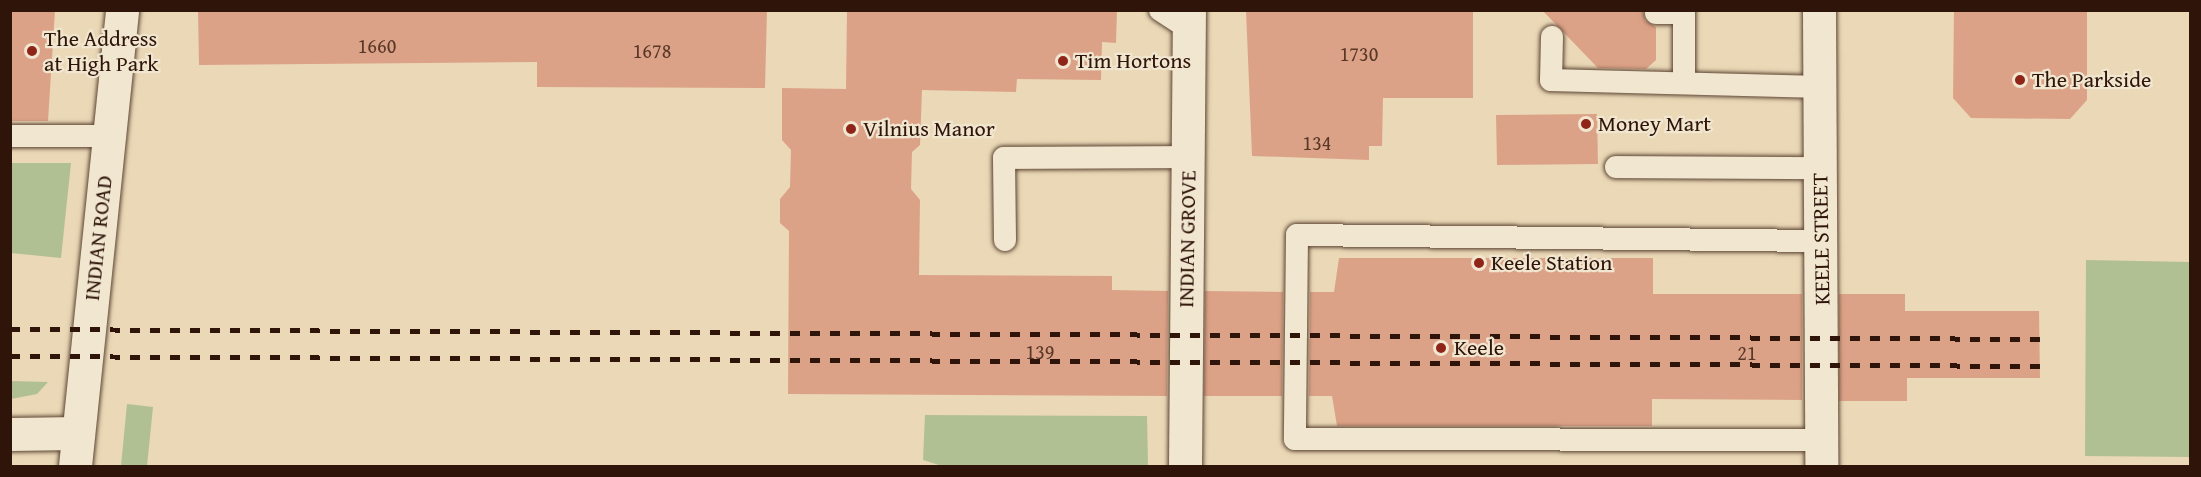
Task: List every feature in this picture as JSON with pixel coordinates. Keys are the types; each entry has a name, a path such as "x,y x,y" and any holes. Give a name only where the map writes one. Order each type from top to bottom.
{"street":[{"name":"INDIAN ROAD","path":"75,466 122,10"},
{"name":"KEELE STREET","path":"1819,10 1821,453"},
{"name":"INDIAN GROVE","path":"1185,466 1189,20"},
{"path":"10,434 77,434"}],"lane":[{"path":"1161,10 1189,20"},
{"path":"1656,13 1684,12 1684,83"},
{"path":"1552,37 1551,81 1820,87"},
{"path":"10,136 108,136"},
{"path":"1005,240 1004,158 1188,157"},
{"path":"1616,167 1820,168"},
{"path":"1821,241 1297,235 1295,439 1821,453"}],"green space":[{"path":"10,163 71,163 61,258 11,253"},
{"path":"2086,260 2190,262 2190,457 2085,456"},
{"path":"11,381 48,382 37,394 11,399"},
{"path":"127,404 153,407 147,466 121,466"},
{"path":"925,415 1147,416 1148,466 942,466 923,460"}],"building":[{"name":"The Address at High Park","path":"10,10 55,10 48,121 10,121"},
{"path":"198,10 767,10 765,88 537,87 537,62 199,65"},
{"path":"847,10 1117,10 1116,43 1102,42 1101,80 1017,79 1016,92 922,90 920,145 912,152 911,189 920,200 919,275 1112,276 1112,290 1168,291 1167,396 788,394 789,231 780,223 780,199 790,187 791,150 782,140 782,88 846,89"},
{"path":"1246,10 1473,10 1473,98 1383,98 1382,146 1369,146 1369,160 1252,156"},
{"path":"1542,10 1643,10 1645,20 1656,27 1656,60 1646,69 1598,68"},
{"name":"The Parkside","path":"1954,10 2087,10 2087,100 2070,119 1971,118 1953,98"},
{"path":"1597,114 1598,164 1497,165 1496,115"},
{"path":"1339,258 1653,258 1653,294 1802,294 1802,400 1652,399 1652,426 1337,426 1332,396 1309,396 1310,292 1334,292"},
{"path":"1205,291 1283,292 1282,396 1204,396"},
{"path":"1839,294 1905,294 1905,311 2039,311 2040,378 1907,378 1907,401 1839,401"}],"railway":[{"path":"10,329 2044,339"},
{"path":"10,356 2043,366"}],"place":[{"name":"The Address at High Park","path":"32,51"},
{"name":"Tim Hortons","path":"1063,61"},
{"name":"The Parkside","path":"2020,80"},
{"name":"Money Mart","path":"1586,124"},
{"name":"Vilnius Manor","path":"851,129"},
{"name":"Keele Station","path":"1479,263"},
{"name":"Keele","path":"1441,348"}]}
